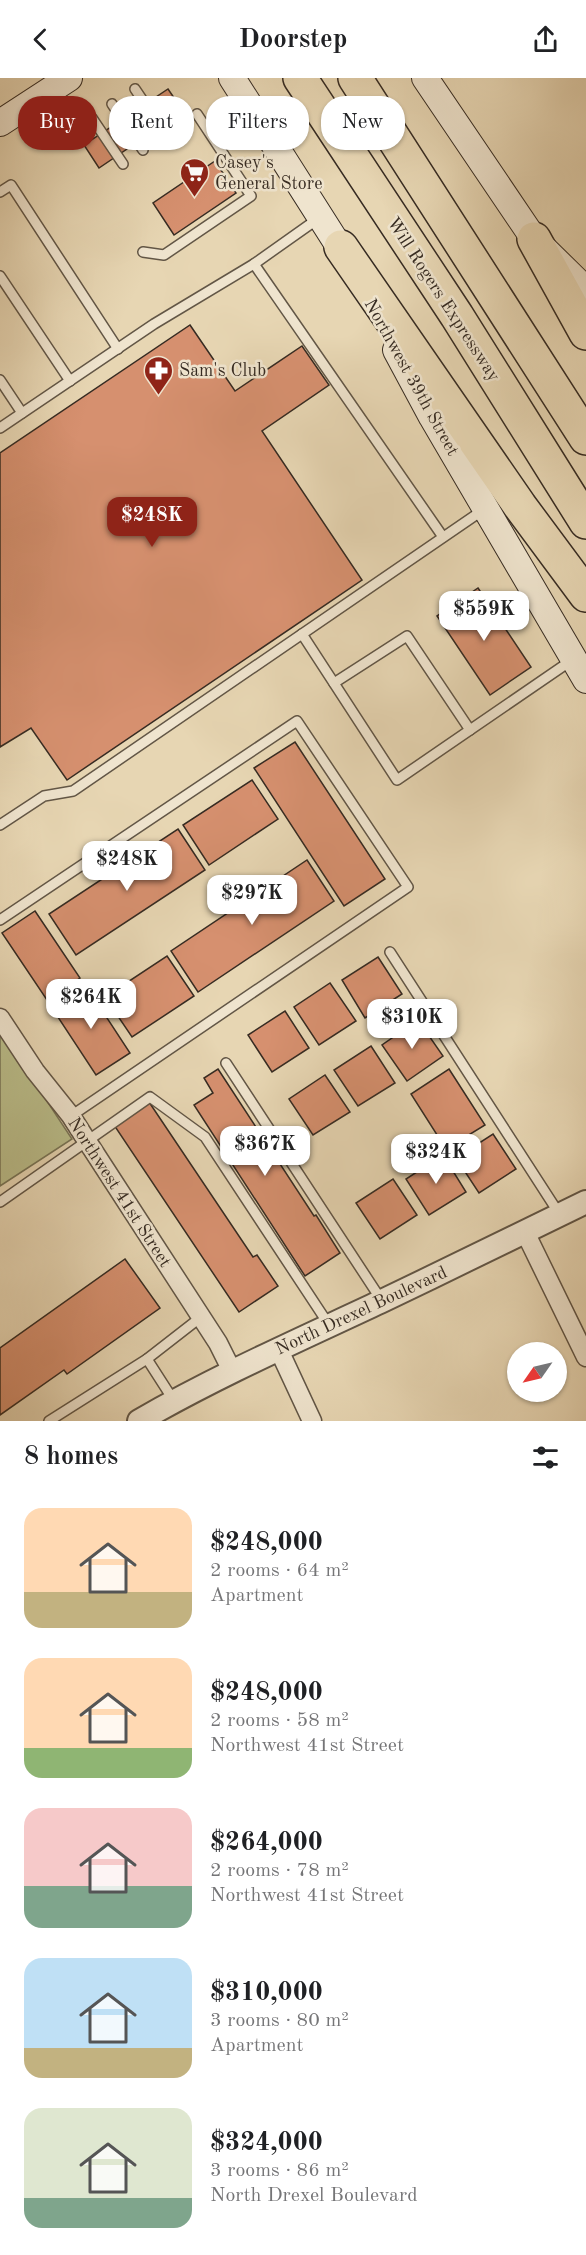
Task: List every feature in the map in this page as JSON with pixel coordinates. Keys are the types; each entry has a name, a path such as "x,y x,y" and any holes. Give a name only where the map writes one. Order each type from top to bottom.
{"highway":[{"name":"Will Rogers Expressway","path":"300,78 457,316 586,522"},
{"path":"355,78 586,438"},
{"path":"534,239 586,333"},
{"path":"341,247 520,506 586,595"}],"main road":[{"path":"0,123 69,78"},
{"name":"Northwest 39th Street","path":"232,78 341,247 432,417 580,669"},
{"path":"425,78 534,239 586,290"}],"street":[{"name":"Northwest 41st Street","path":"0,1018 35,1071 71,1116 218,1343 232,1371"},
{"name":"North Drexel Boulevard","path":"139,1421 278,1348 382,1301 586,1202"},
{"path":"525,1232 586,1357"},
{"path":"278,1348 312,1421"}],"lane":[{"path":"135,89 140,96"},
{"path":"143,252 164,255 252,196 197,114"},
{"path":"97,125 123,164"},
{"path":"0,192 11,185 118,349"},
{"path":"0,428 154,324 254,264 321,216"},
{"path":"254,264 443,537"},
{"path":"0,276 70,381"},
{"path":"0,380 22,413"},
{"path":"0,811 3,823 44,796 73,790 486,508"},
{"path":"302,634 397,780 470,730 580,669"},
{"path":"334,683 407,636 470,730"},
{"path":"0,920 297,721 408,887 71,1116"},
{"path":"390,951 560,1215"},
{"path":"226,1063 382,1301"},
{"path":"0,1202 150,1097 205,1137 329,1325"},
{"path":"50,1421 147,1359 201,1317"},
{"path":"147,1359 174,1401"}],"green space":[{"path":"0,1030 72,1139 0,1186"}],"building":[{"path":"168,89 173,96 158,96"},
{"path":"109,128 109,150 126,150 99,168 87,150 97,150 97,136"},
{"name":"Casey's General Store","path":"215,161 236,193 174,235 153,203"},
{"name":"Sam's Club","path":"190,325 235,391 302,346 329,385 262,431 362,580 67,780 31,728 0,747 0,453"},
{"path":"478,588 531,667 490,695 437,616"},
{"path":"295,742 385,879 344,906 254,768"},
{"path":"252,780 278,819 209,865 183,825"},
{"path":"178,829 205,870 76,955 49,914"},
{"path":"307,860 334,901 198,992 171,951"},
{"path":"35,911 80,978 47,1000 2,933"},
{"path":"167,956 194,996 132,1037 105,997"},
{"path":"378,957 402,994 365,1018 342,980"},
{"path":"330,983 356,1021 319,1045 294,1007"},
{"path":"86,986 130,1053 96,1075 52,1008"},
{"path":"285,1011 309,1048 272,1072 248,1035"},
{"path":"418,1020 443,1056 407,1081 382,1045"},
{"path":"371,1046 395,1083 358,1106 334,1070"},
{"path":"218,1069 340,1253 305,1276 194,1105 213,1093 204,1078"},
{"path":"449,1069 485,1125 446,1149 411,1094"},
{"path":"325,1075 350,1112 313,1135 289,1099"},
{"path":"149,1102 253,1257 257,1255 278,1286 239,1312 114,1125"},
{"path":"493,1134 516,1169 479,1193 456,1158"},
{"path":"443,1155 466,1192 429,1215 406,1179"},
{"path":"393,1179 417,1215 380,1239 356,1203"},
{"path":"125,1259 160,1308 67,1374 64,1370 0,1415 0,1348"}],"place":[{"name":"Casey's General Store","path":"194,198"},
{"name":"Sam's Club","path":"158,396"}]}
